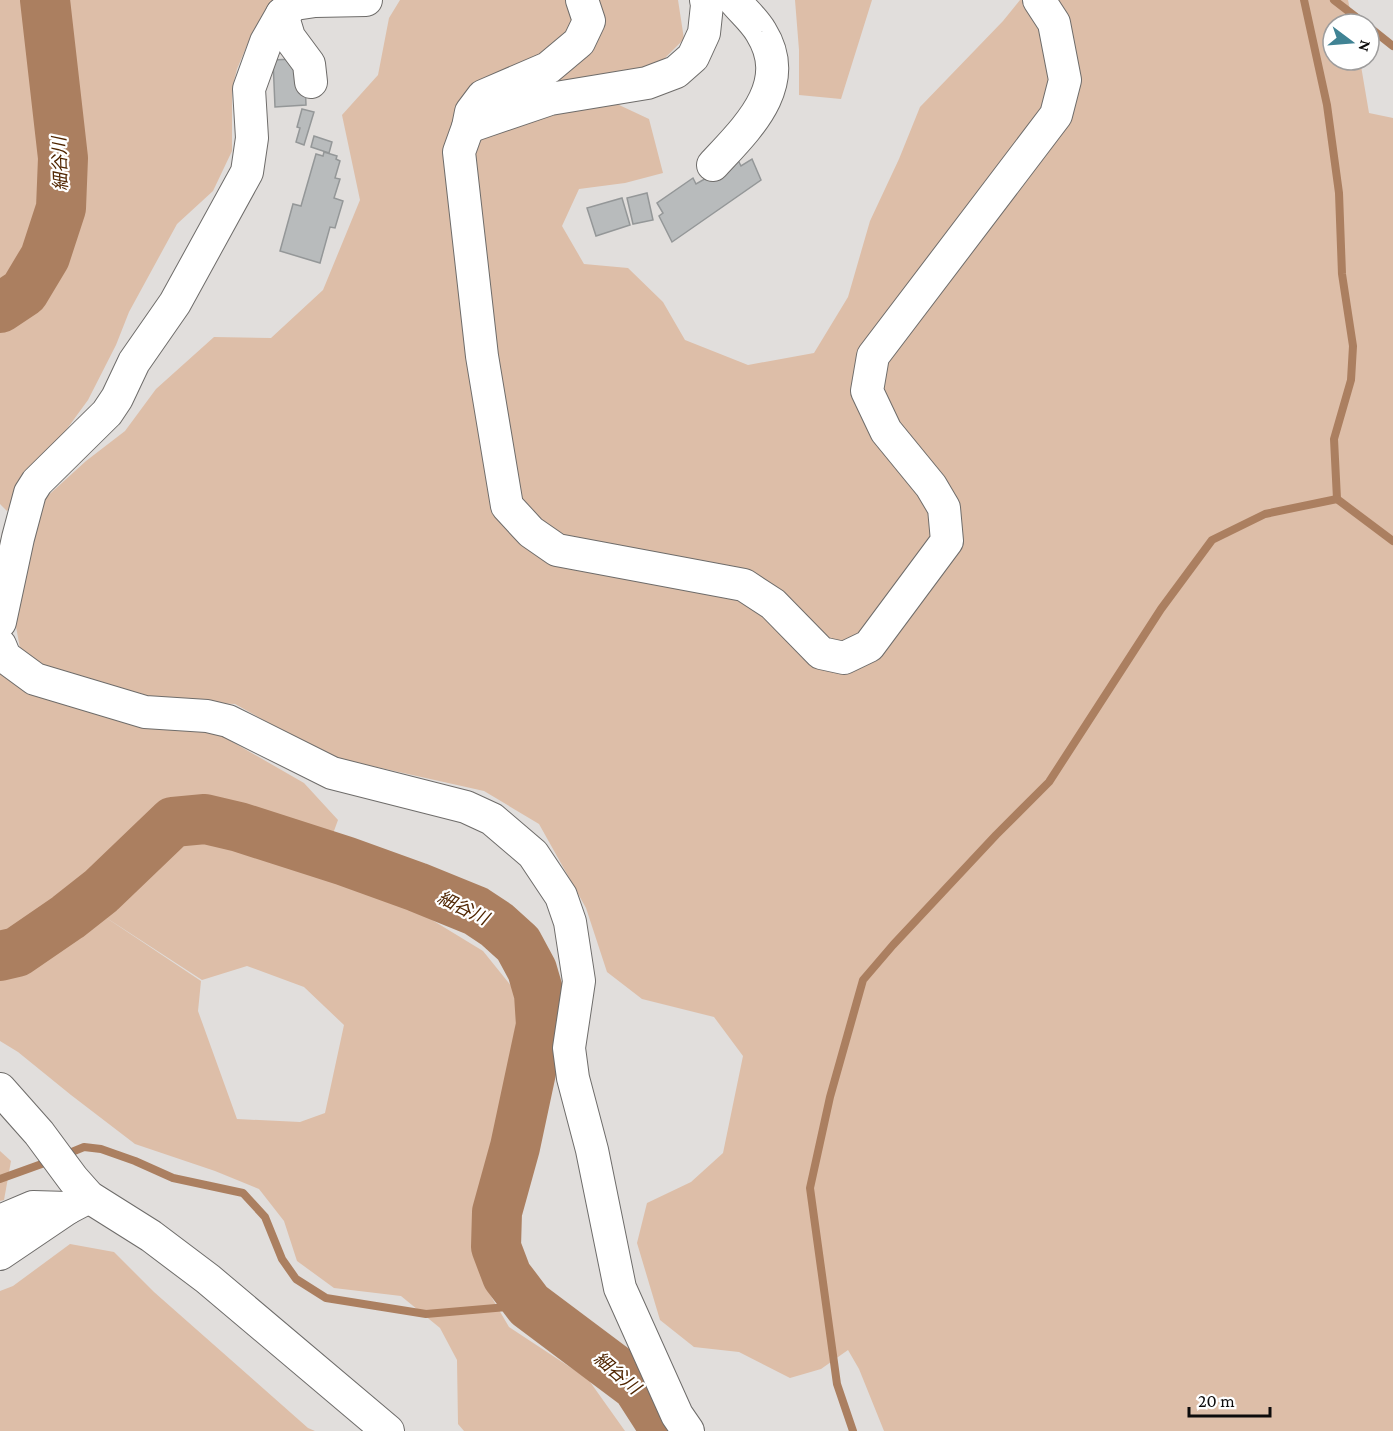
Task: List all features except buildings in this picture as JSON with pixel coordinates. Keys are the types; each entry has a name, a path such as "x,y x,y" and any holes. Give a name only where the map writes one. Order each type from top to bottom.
{"street":[{"path":"0,622 30,493 38,482 107,413 117,398 134,362 175,303 247,172 252,138 249,89 266,42 282,14 295,4 315,1 366,0"},
{"path":"582,0 589,21 579,42 548,68 483,96 471,112 459,152 482,356 507,506 531,532 557,550 744,585 773,604 821,653 844,658 869,646 947,541 944,508 931,486 886,431 867,391 873,356 1056,116 1065,80 1054,23 1039,0"},
{"path":"468,127 550,99 647,83 676,72 693,57 704,33 708,5 706,0"},
{"path":"713,165 747,129 765,101 771,82 772,63 769,47 760,31 734,0"},
{"path":"282,14 289,37 309,64 311,82"},
{"path":"0,645 5,657 35,679 145,712 207,716 228,721 332,773 466,807 492,819 533,854 561,896 570,922 579,981 569,1048 573,1078 592,1150 620,1288 677,1414 688,1431"},
{"path":"0,1089 39,1133 77,1195 151,1236 208,1279 388,1431"},
{"path":"0,1221 33,1207 77,1195"},
{"path":"0,1254 77,1195"}],"shaded area":[{"path":"0,0 284,0 254,29 237,69 232,89 232,151 213,191 177,224 129,312 116,345 88,400 7,511 0,504"},
{"path":"400,0 678,0 684,39 659,64 602,97 649,119 663,173 625,183 579,189 562,226 584,264 628,268 663,302 685,340 748,365 814,353 848,297 870,221 920,107 1003,21 1020,0 1348,0 1350,12 1321,12 1321,72 1362,72 1369,113 1393,118 1393,1431 884,1431 859,1369 848,1350 821,1369 790,1378 739,1352 694,1347 660,1320 637,1243 647,1203 691,1182 723,1153 743,1056 714,1017 642,999 607,972 586,908 539,824 484,791 327,756 235,704 145,703 62,678 20,648 13,611 30,512 86,461 125,431 156,389 214,337 271,338 323,290 360,200 342,115 378,75 389,18"},
{"path":"795,0 872,0 841,99 799,95 799,50"},
{"path":"0,661 217,733 304,783 338,820 320,869 419,912 483,951 521,998 481,1207 479,1257 488,1291 509,1327 588,1379 625,1431 464,1431 458,1424 457,1360 440,1328 401,1296 334,1288 297,1261 284,1221 259,1189 215,1171 135,1144 18,1052 0,1041","holes":["99,913 202,980 247,966 304,987 344,1025 325,1113 300,1122 237,1119 198,1011 201,981"]},
{"path":"0,1151 11,1161 4,1200 0,1201"},
{"path":"70,1244 114,1252 154,1292 308,1428 315,1431 0,1431 0,1291 13,1286"}],"waterway":[{"name":"細谷川","path":"0,308 24,292 45,257 61,208 63,158 45,0"},
{"path":"1304,0 1327,105 1339,193 1342,274 1353,346 1351,380 1334,439 1337,499 1393,541"},
{"path":"1334,0 1350,12"},
{"path":"1381,36 1393,46"},
{"path":"853,1431 837,1384 810,1188 830,1097 863,980 996,835 1049,782 1161,609 1212,540 1265,514 1337,499"},
{"name":"細谷川","path":"0,956 17,952 68,917 101,891 173,822 205,819 239,827 417,887 476,911 497,925 518,944 532,970 539,994 541,1025 515,1147 497,1212 496,1247 507,1276 529,1305 637,1386 666,1431"},
{"path":"62,1156 84,1147 101,1149 173,1178 243,1193 265,1217 282,1259 296,1279 326,1298 426,1314 529,1305"},
{"path":"0,1179 50,1161"}]}
